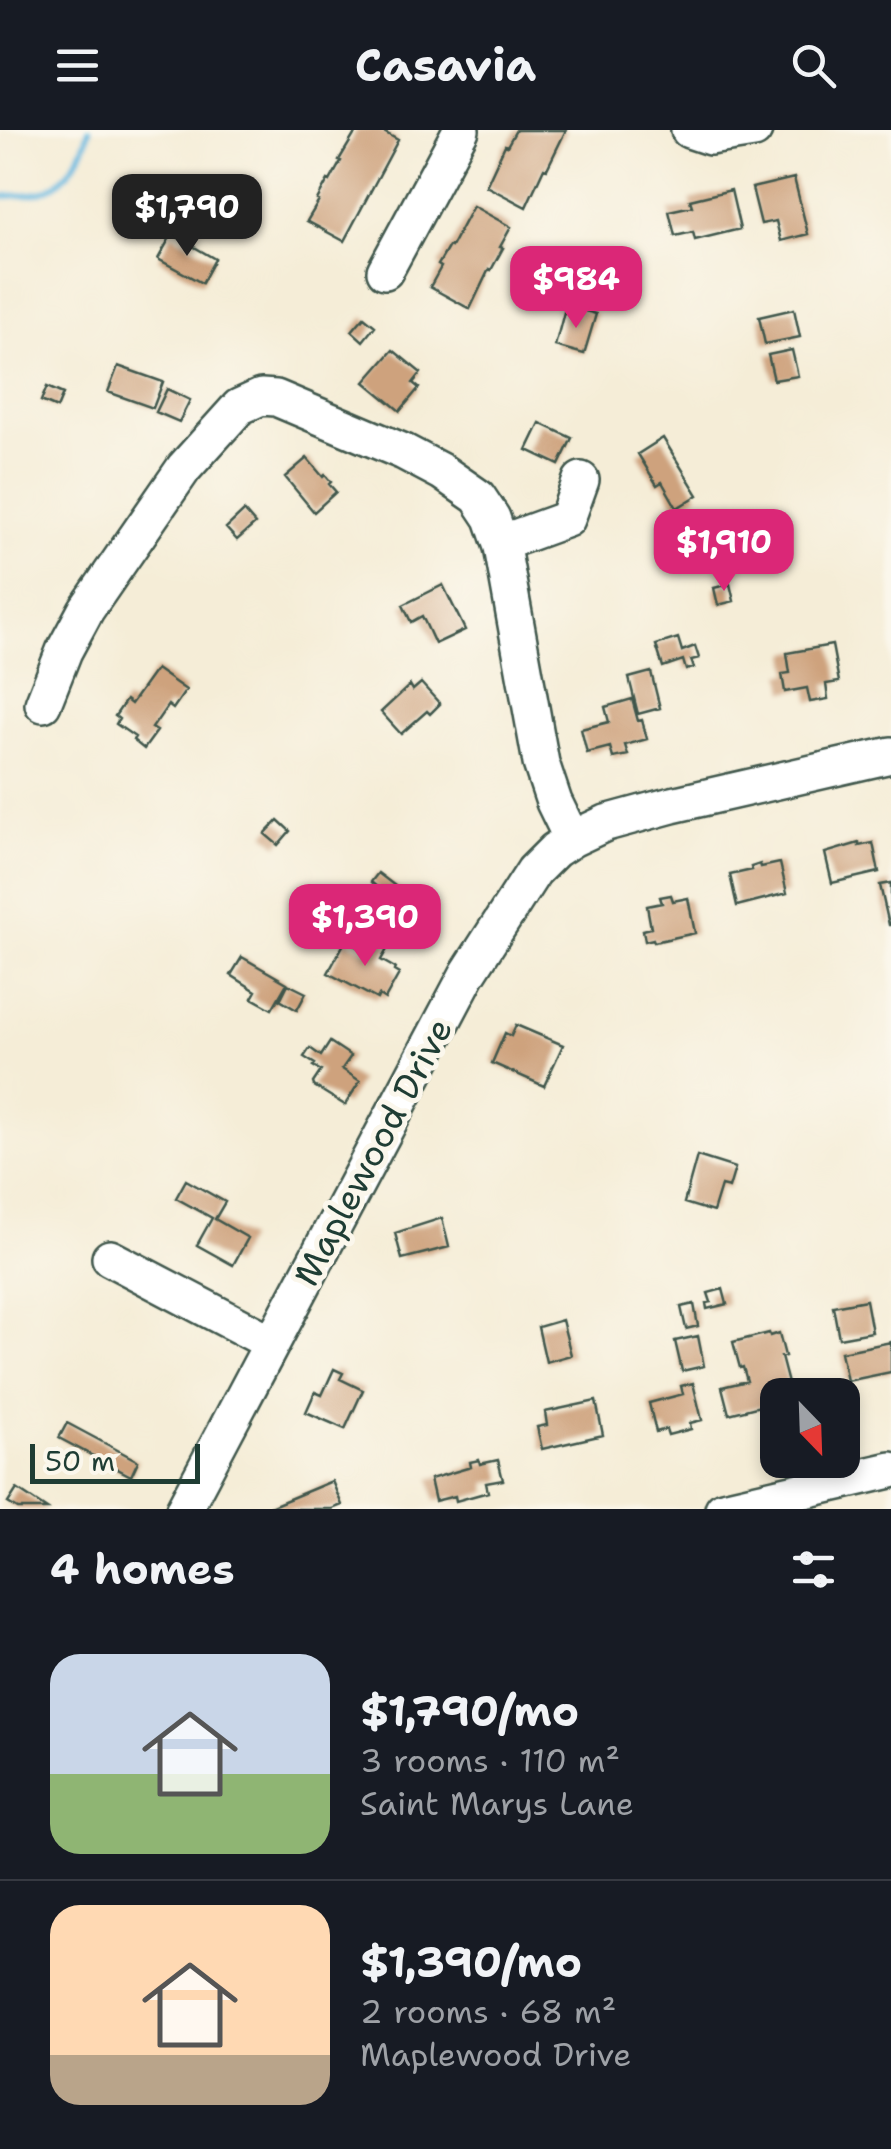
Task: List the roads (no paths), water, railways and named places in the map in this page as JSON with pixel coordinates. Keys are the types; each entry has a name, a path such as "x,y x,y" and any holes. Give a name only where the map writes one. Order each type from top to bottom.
{"street":[{"path":"385,270 461,130"},
{"path":"689,130 710,137 754,130"},
{"path":"43,704 86,610 184,468 239,407 261,397 276,398 404,452 478,497 492,518 501,544 542,763 554,802 572,838"},
{"path":"501,544 567,519 581,480"},
{"name":"Maplewood Drive","path":"184,1509 467,974 527,880 555,850 606,823 672,804 891,755"},
{"path":"110,1258 272,1343"},
{"path":"722,1509 891,1470"}],"waterway":[{"path":"0,197 36,193 58,182 78,158 89,130"}]}
